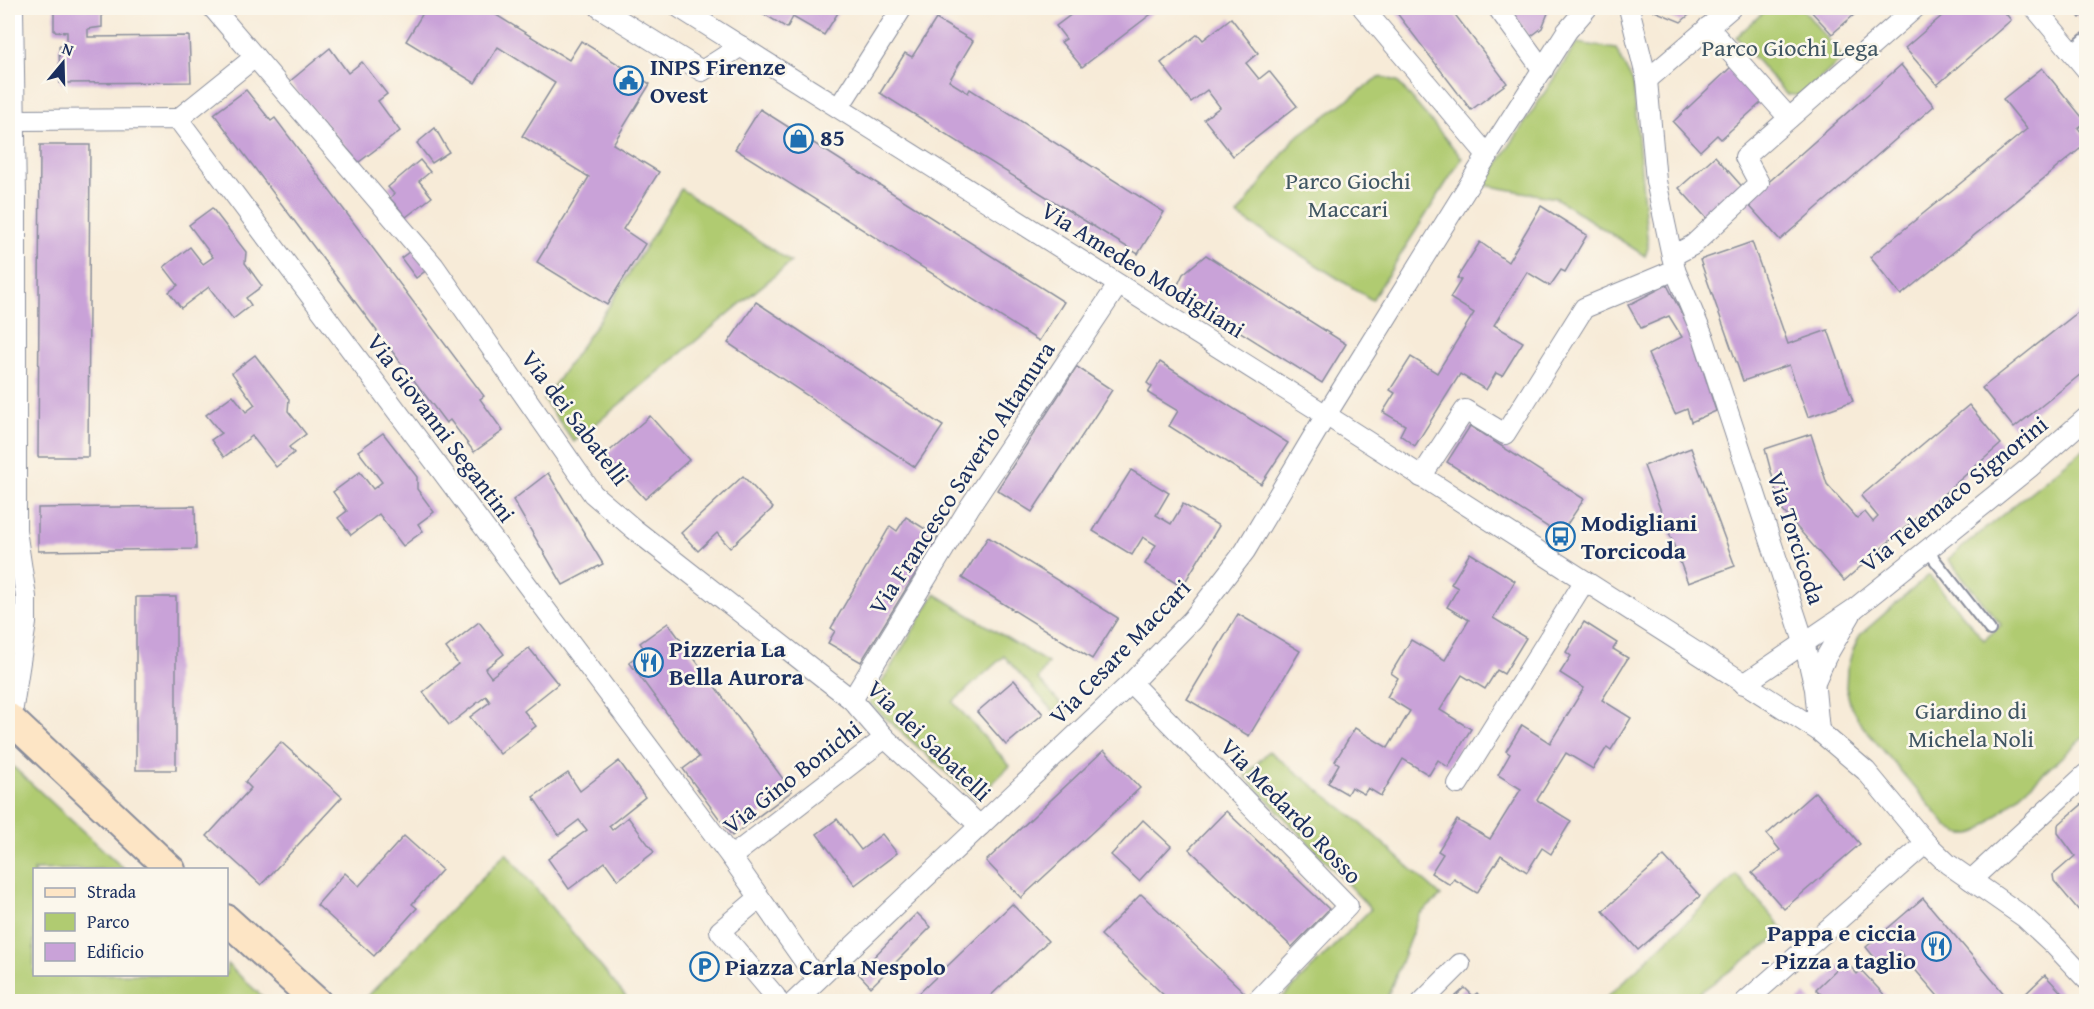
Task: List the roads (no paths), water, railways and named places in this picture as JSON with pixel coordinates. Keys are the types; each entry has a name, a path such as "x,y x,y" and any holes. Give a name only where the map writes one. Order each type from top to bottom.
{"street":[{"path":"13,8 15,120 10,343 11,465 16,530 26,597 26,622 9,719 169,868"},
{"name":"Via dei Sabatelli","path":"213,8 434,266 593,494 634,529 852,700 885,738 980,826"},
{"path":"600,8 702,71 741,46"},
{"name":"Via Amedeo Modigliani","path":"680,8 1326,415 1819,731"},
{"path":"839,107 902,8"},
{"path":"1363,8 1488,156"},
{"path":"1498,8 1543,70"},
{"name":"Via Cesare Maccari","path":"794,1002 1131,683 1192,620 1245,551 1326,415 1488,156 1567,31 1587,8"},
{"name":"Via Torcicoda","path":"1629,8 1647,80 1656,181 1673,263 1704,339 1804,642 1814,684 1819,731"},
{"path":"1647,80 1731,8"},
{"path":"1421,477 1465,410 1505,434 1584,308 1673,263 1693,245 1760,183 1745,157 1916,8"},
{"path":"2035,8 2086,69"},
{"path":"1708,27 1789,118"},
{"path":"15,120 178,119 255,57"},
{"name":"Via Giovanni Segantini","path":"178,119 731,857 817,979"},
{"name":"Via Francesco Saverio Altamura","path":"852,700 969,508 1118,285"},
{"name":"Via Telemaco Signorini","path":"1744,684 1854,609 2029,468 2086,418"},
{"path":"8,573 16,530"},
{"path":"1458,784 1584,582"},
{"name":"Via Telemaco Signorini","path":"1814,684 1826,657 1854,609"},
{"name":"Via Medardo Rosso","path":"1131,683 1348,906 1256,1002"},
{"path":"1819,731 1866,771 1926,843 1948,864 2024,917 2086,979"},
{"name":"Via Gino Bonichi","path":"731,857 885,738"},
{"path":"1971,880 2086,774"},
{"path":"1745,1002 1926,843"},
{"path":"759,898 720,931 778,1002"},
{"path":"228,921 317,1002"},
{"path":"1422,1002 1460,964"}],"lane":[{"path":"2071,51 2086,38"},
{"path":"1927,550 1990,630"}],"place":[{"name":"INPS Firenze Ovest","path":"629,81"},
{"name":"85","path":"799,138"},
{"name":"Modigliani Torcicoda","path":"1560,537"},
{"name":"Pizzeria La Bella Aurora","path":"648,663"},
{"name":"Pappa e ciccia - Pizza a taglio","path":"1937,947"},
{"name":"Piazza Carla Nespolo","path":"704,967"}],"park label":[{"name":"Parco Giochi Lega","path":"1790,48"},
{"name":"Parco Giochi Maccari","path":"1348,195"},
{"name":"Giardino di Michela Noli","path":"1971,725"}]}
